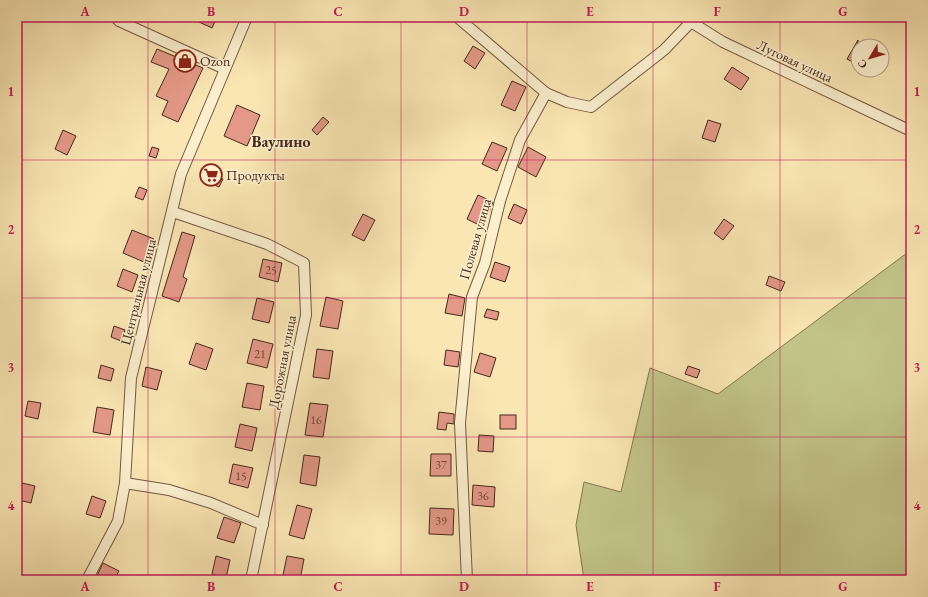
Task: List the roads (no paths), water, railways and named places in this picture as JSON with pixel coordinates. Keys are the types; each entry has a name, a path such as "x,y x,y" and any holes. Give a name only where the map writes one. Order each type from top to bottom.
{"street":[{"path":"115,17 119,21 225,69"},
{"name":"Центральная улица","path":"87,580 118,521 125,483 131,378 173,212 181,174 247,17"},
{"path":"457,17 546,93 567,102 591,107 664,50 690,19"},
{"name":"Луговая улица","path":"690,19 723,42 911,131"},
{"name":"Полевая улица","path":"467,580 460,423 472,297 485,263 500,202 520,140 546,93"},
{"name":"Дорожная улица","path":"173,212 267,244 304,263 306,315 251,580"},
{"path":"125,483 169,490 211,503 263,524"}],"place":[{"name":"Ozon","path":"185,61"},
{"name":"Продукты","path":"211,175"}],"district":[{"name":"Ваулино","path":"281,141"}]}
